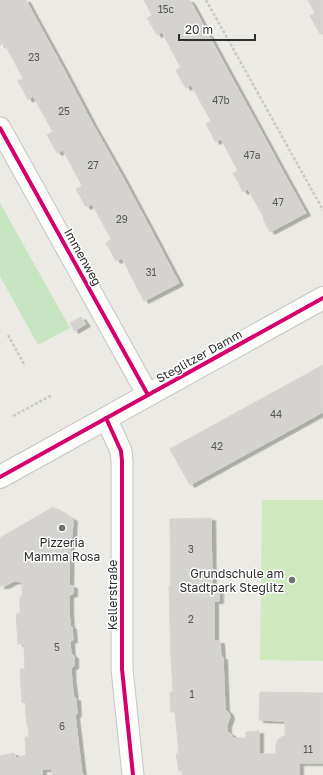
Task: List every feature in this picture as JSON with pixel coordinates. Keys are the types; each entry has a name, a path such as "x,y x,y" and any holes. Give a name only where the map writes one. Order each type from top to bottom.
{"main road":[{"name":"Steglitzer Damm","path":"0,477 323,298"}],"street":[{"name":"Immenweg","path":"0,128 148,395"},
{"name":"Kellerstraße","path":"106,418 121,451 122,462 122,669 133,775"}],"path":[{"path":"206,0 323,210"},
{"path":"8,335 25,366"},
{"path":"13,416 52,395"}],"green space":[{"path":"0,203 70,328 38,345 0,276"},
{"path":"262,500 323,500 323,661 260,660"}],"building":[{"path":"0,0 26,0 34,15 0,33"},
{"path":"144,0 189,0 192,4 152,26 147,18 152,15"},
{"path":"308,0 323,0 323,20 315,25 310,16 315,13"},
{"path":"192,4 221,58 181,80 176,70 181,68 162,32 157,35 152,26"},
{"path":"34,15 63,68 23,90 18,81 23,78 4,43 0,45 0,33"},
{"path":"323,20 323,32 320,34 315,25"},
{"path":"221,58 250,111 211,133 206,124 211,121 191,85 186,88 181,80"},
{"path":"63,68 92,123 52,144 47,135 53,132 33,96 28,100 23,90"},
{"path":"250,111 281,168 263,177 260,170 238,182 233,173 238,171 221,139 215,142 211,133"},
{"path":"92,123 122,176 81,198 76,189 82,186 63,150 57,153 52,144"},
{"path":"281,168 306,213 270,232 248,189 243,192 238,182 260,170 263,177"},
{"path":"122,176 151,230 111,252 106,243 111,239 92,204 86,207 81,198"},
{"path":"151,230 179,283 144,301 122,258 116,261 111,252"},
{"path":"81,317 86,324 74,331 70,323"},
{"path":"323,365 323,412 190,485 170,449"},
{"path":"53,507 73,519 72,537 70,537 69,585 73,586 73,594 69,595 69,611 20,613 22,582 14,581 5,586 0,586 0,538"},
{"path":"211,518 212,585 171,586 170,519"},
{"path":"219,585 219,601 214,601 214,641 220,641 221,657 171,658 169,586"},
{"path":"69,611 73,640 70,641 71,654 74,656 74,666 71,668 72,683 21,686 20,669 25,669 24,644 18,644 16,614"},
{"path":"223,657 225,709 229,713 230,717 227,725 227,732 231,734 233,738 246,738 246,732 259,731 259,775 182,775 182,771 179,771 176,754 179,754 175,712 171,712 170,692 173,692 171,658"},
{"path":"72,683 74,699 76,698 77,714 75,715 82,774 84,775 53,775 52,769 42,769 42,775 0,775 0,756 14,753 16,758 26,755 25,737 29,737 25,702 22,703 21,686"},
{"path":"260,692 323,693 323,763 299,763 299,775 259,775 259,754 276,754 276,744 278,739 285,735 285,721 259,720"}],"cycle path":[{"path":"0,128 148,395"},
{"path":"0,477 323,298"},
{"path":"106,418 121,451 122,461 122,669 133,775"}],"place":[{"name":"Pizzeria Mamma Rosa","path":"62,528"},
{"name":"Grundschule am Stadtpark Steglitz","path":"292,580"}]}
